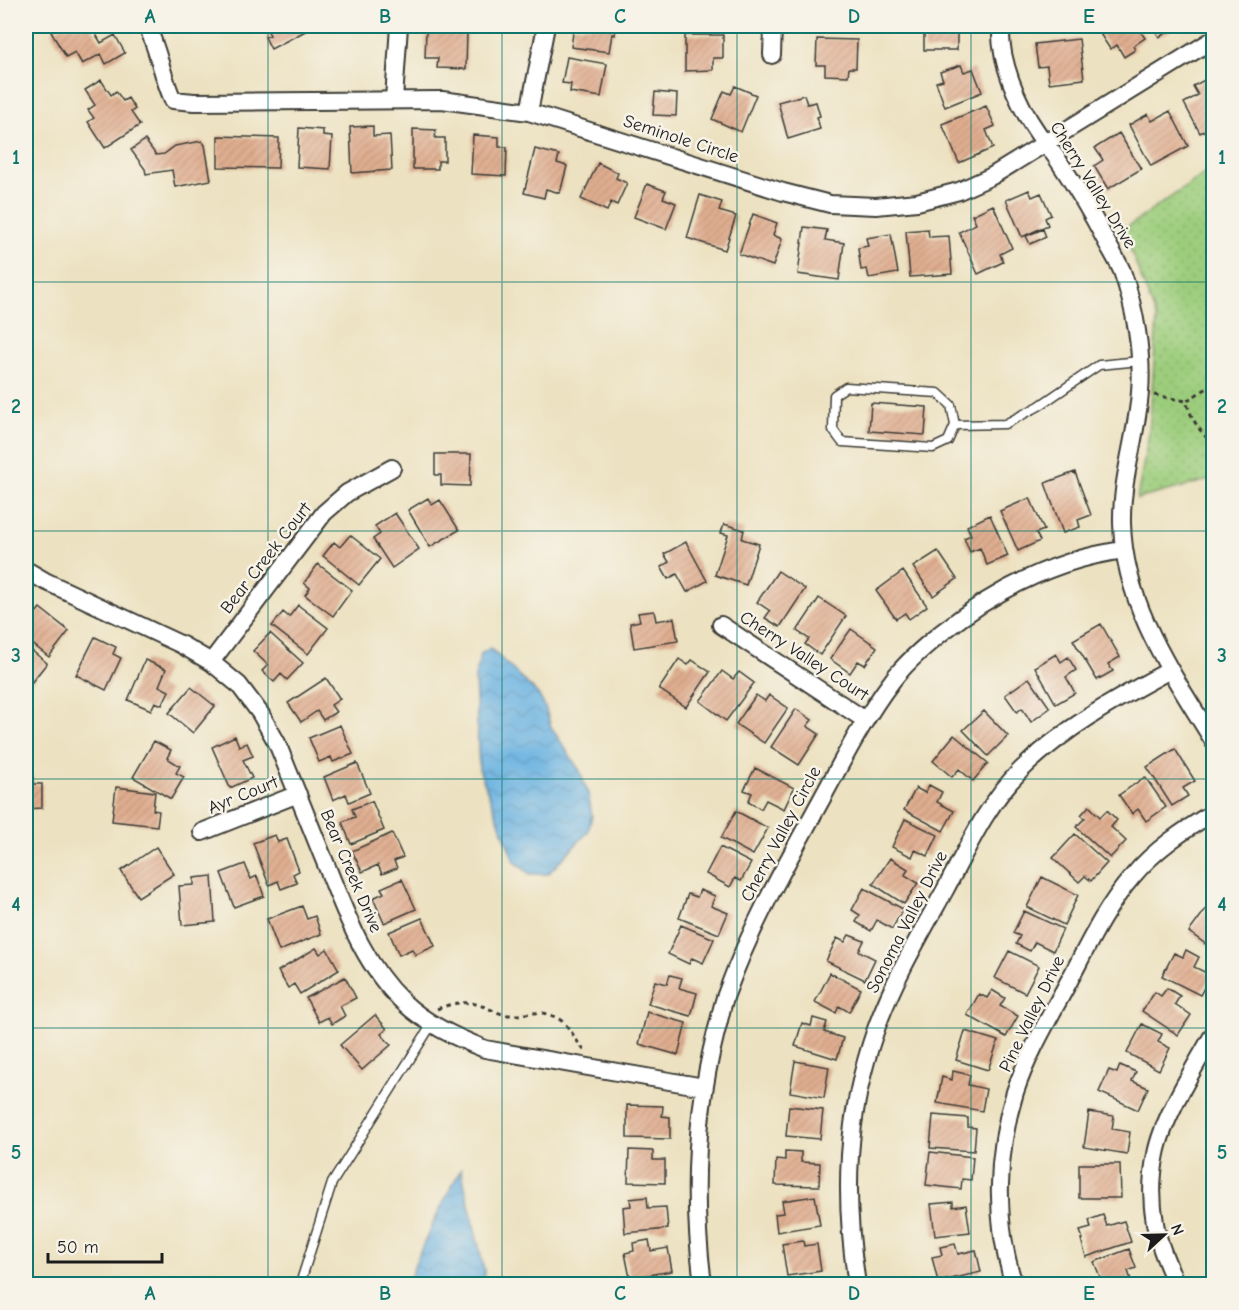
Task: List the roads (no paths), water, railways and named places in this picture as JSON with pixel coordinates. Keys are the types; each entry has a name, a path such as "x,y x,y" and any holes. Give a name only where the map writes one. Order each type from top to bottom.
{"street":[{"name":"Seminole Circle","path":"147,26 152,35 163,79 173,100 194,102 442,100 529,112 783,192 830,204 876,206 907,203 958,191 992,177 1214,39"},
{"path":"394,99 399,26"},
{"path":"529,112 546,26"},
{"path":"772,54 773,26"},
{"name":"Cherry Valley Drive","path":"1001,26 1008,75 1035,130 1094,217 1122,270 1135,316 1140,361 1140,392 1123,484 1122,523 1129,576 1138,609 1153,640 1214,742"},
{"name":"Bear Creek Court","path":"211,662 324,513 347,493 392,468"},
{"name":"Cherry Valley Circle","path":"703,1284 698,1248 696,1192 699,1125 708,1063 726,993 756,923 865,720 893,679 925,646 968,612 1013,585 1052,568 1093,555 1124,550"},
{"name":"Bear Creek Drive","path":"26,570 182,645 211,662 239,685 261,713 277,743 357,939 377,973 402,1001 435,1017 453,1036 484,1049 705,1087"},
{"name":"Cherry Valley Court","path":"721,624 865,720"},
{"name":"Sonoma Valley Drive","path":"857,1284 850,1240 847,1193 850,1140 862,1075 876,1028 896,982 986,814 1017,774 1046,747 1102,710 1170,670"},
{"name":"Ayr Court","path":"202,832 298,794"},
{"name":"Pine Valley Drive","path":"1014,1284 1002,1234 1000,1187 1003,1141 1016,1091 1035,1046 1107,910 1132,876 1164,846 1214,812"},
{"path":"1176,1284 1155,1225 1152,1189 1156,1153 1171,1114 1214,1033"}],"lane":[{"path":"955,425 1005,424 1039,406 1099,365 1140,361"},
{"path":"846,387 938,393 951,405 955,425 948,441 933,448 842,442 833,430 834,395 846,387"},
{"path":"300,1284 332,1183 435,1017"}],"water":[{"path":"490,648 538,694 551,727 580,771 588,794 592,816 588,832 548,874 530,874 514,861 479,769 475,676 481,654"},
{"path":"461,1169 484,1270 484,1284 408,1284 425,1240"}]}
